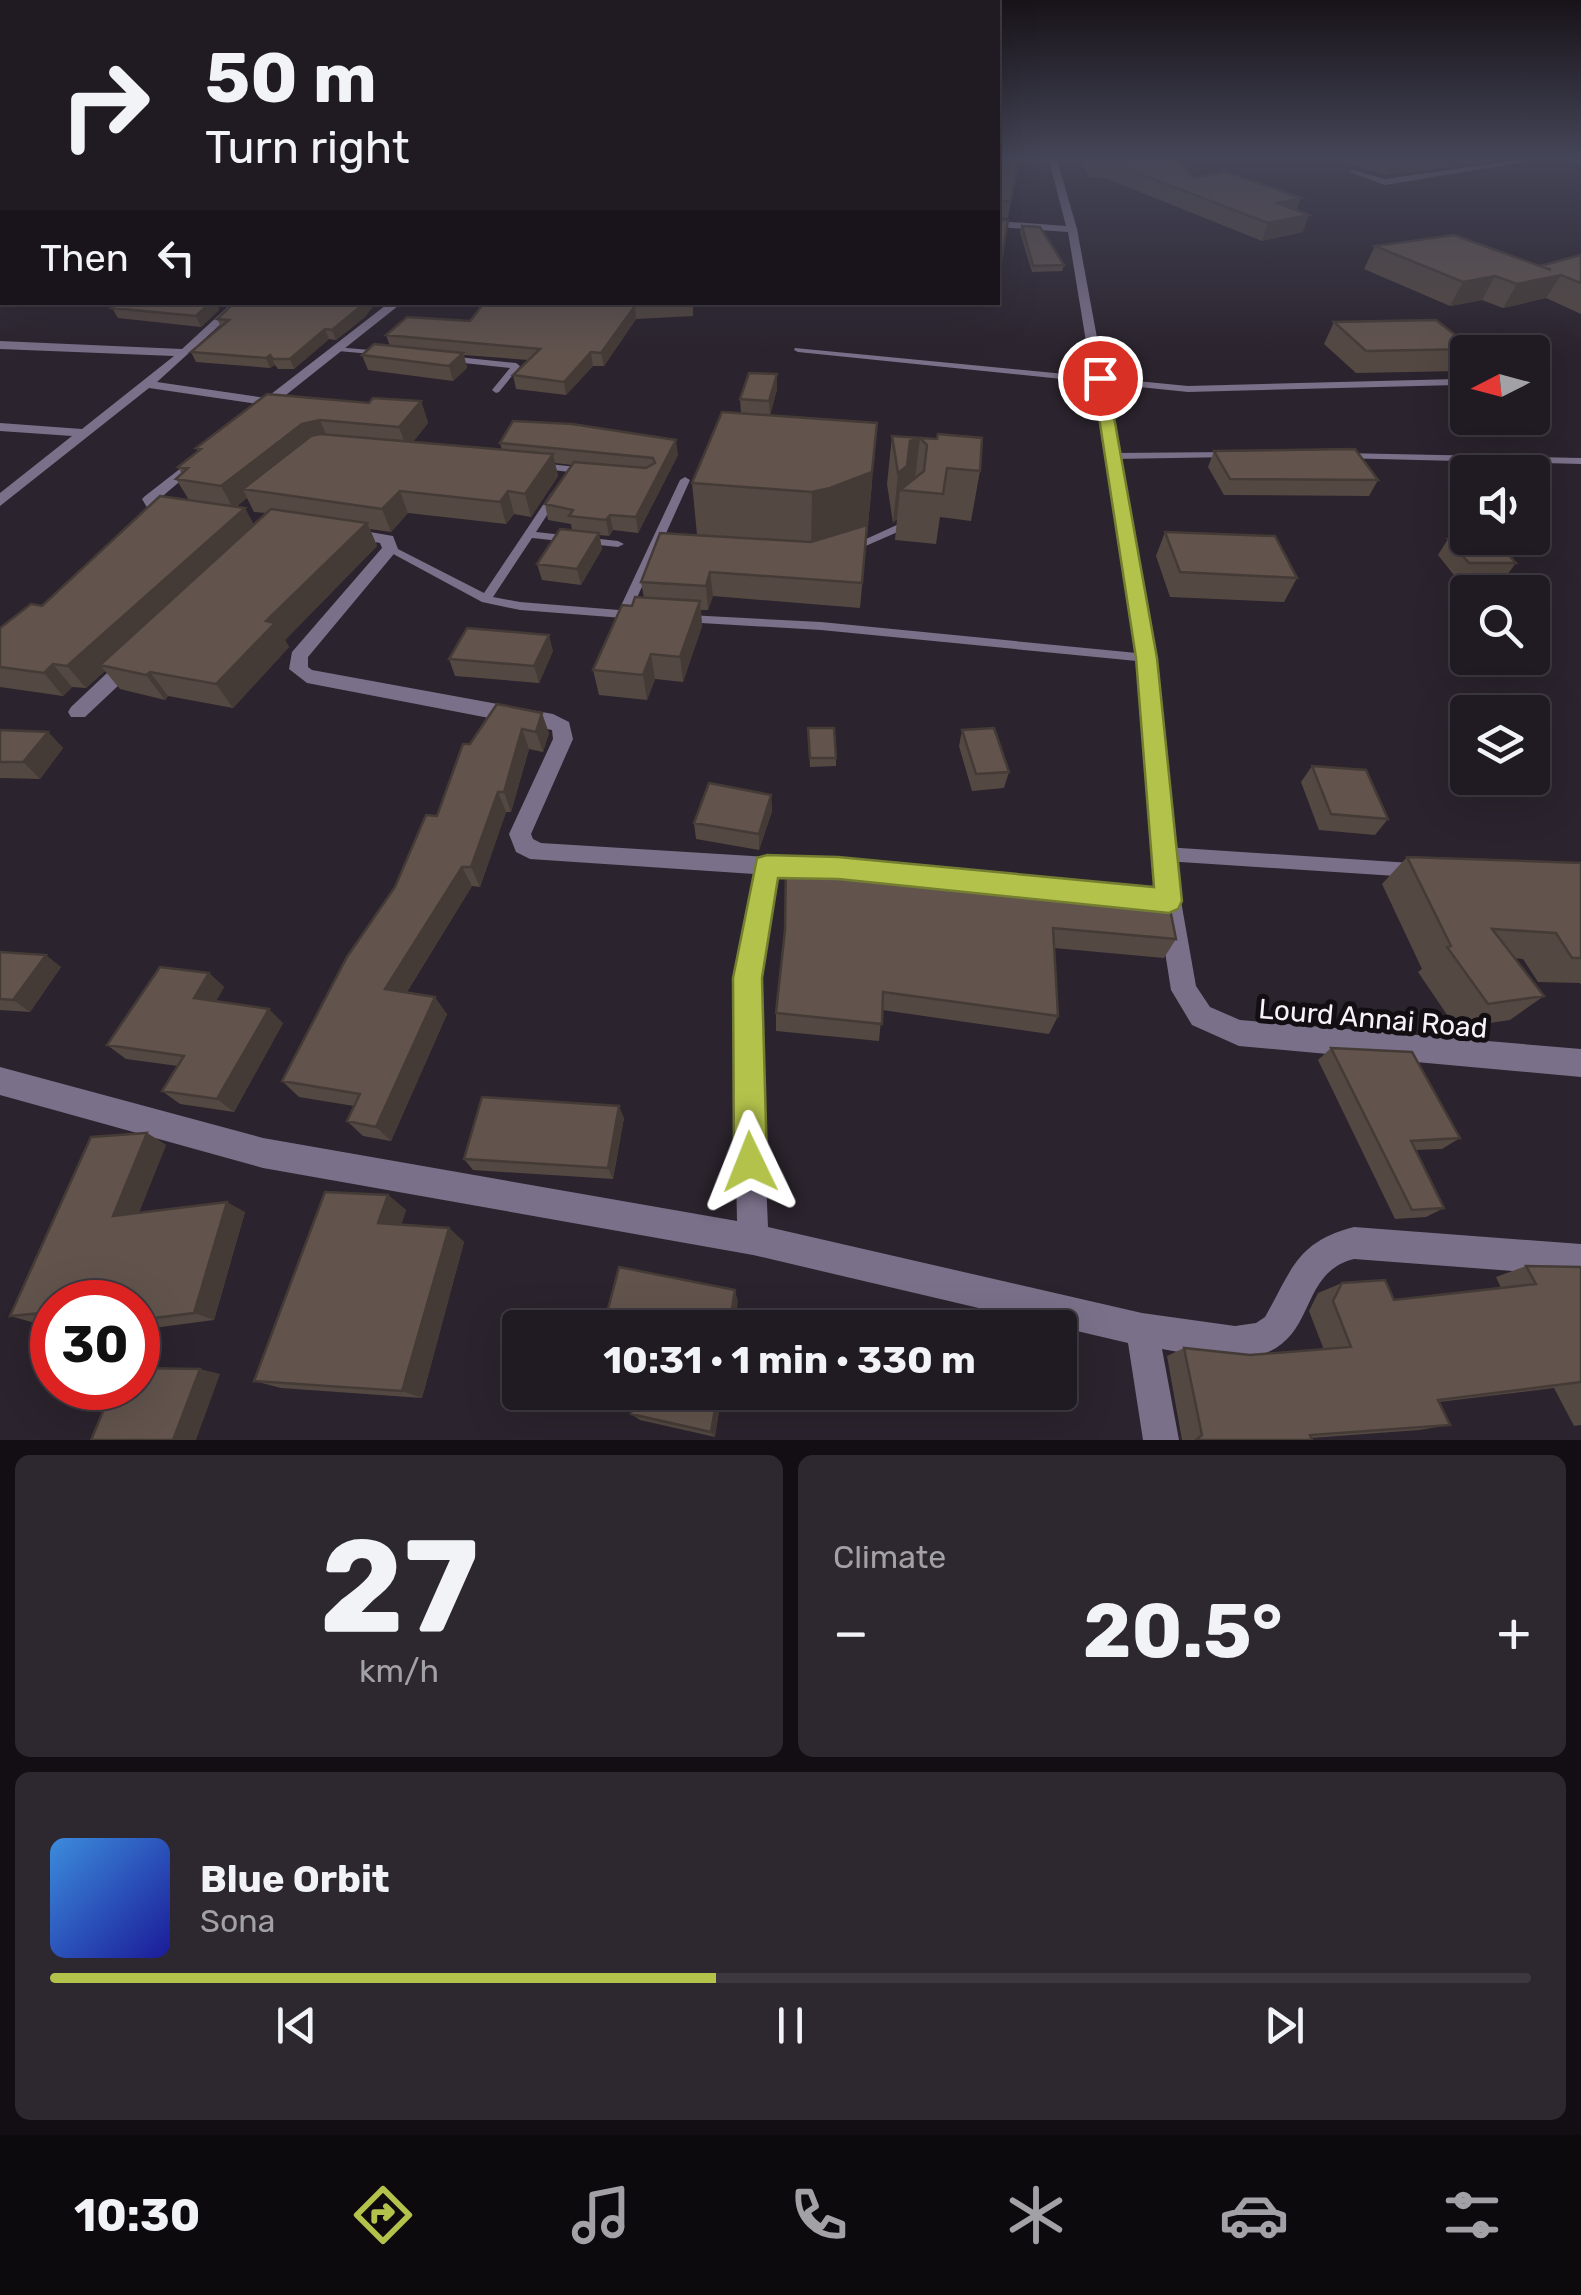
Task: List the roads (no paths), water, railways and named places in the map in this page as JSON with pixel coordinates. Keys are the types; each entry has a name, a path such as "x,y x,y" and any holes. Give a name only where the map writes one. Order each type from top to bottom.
{"street":[{"name":"Lourd Annai Road","path":"1070,223 1114,456 1146,658 1165,854 1159,900 1184,990 1202,1016 1239,1034 1581,1063"},
{"path":"1000,224 1072,229"},
{"path":"0,501 185,353 237,305"},
{"path":"240,425 394,305"},
{"path":"0,345 185,353"},
{"path":"146,384 269,402"},
{"path":"0,427 83,432"},
{"path":"197,513 153,515 148,503 212,448"},
{"path":"318,529 387,539 390,550 300,656 298,669 306,676 553,721 562,727 563,740 520,834 524,845 538,852 838,868"},
{"path":"78,712 150,645"},
{"path":"753,1240 746,1015 748,978 767,866"},
{"path":"0,1081 263,1153 753,1240 1142,1330 1235,1343 1261,1339 1277,1329 1313,1264 1330,1249 1354,1243 1581,1260"},
{"path":"1142,1330 1161,1440"}],"lane":[{"path":"338,348 395,354"},
{"path":"798,350 1188,389 1450,382"},
{"path":"434,358 516,366 496,390"},
{"path":"1328,455 1581,460"},
{"path":"1114,456 1251,456"},
{"path":"533,466 591,472"},
{"path":"486,599 572,470"},
{"path":"623,614 685,480"},
{"path":"832,556 902,526 910,518 911,506"},
{"path":"529,534 618,544"},
{"path":"652,548 671,550"},
{"path":"390,550 486,599 520,606 655,616"},
{"path":"671,618 821,626 1146,658"},
{"path":"1165,854 1422,871"}]}
